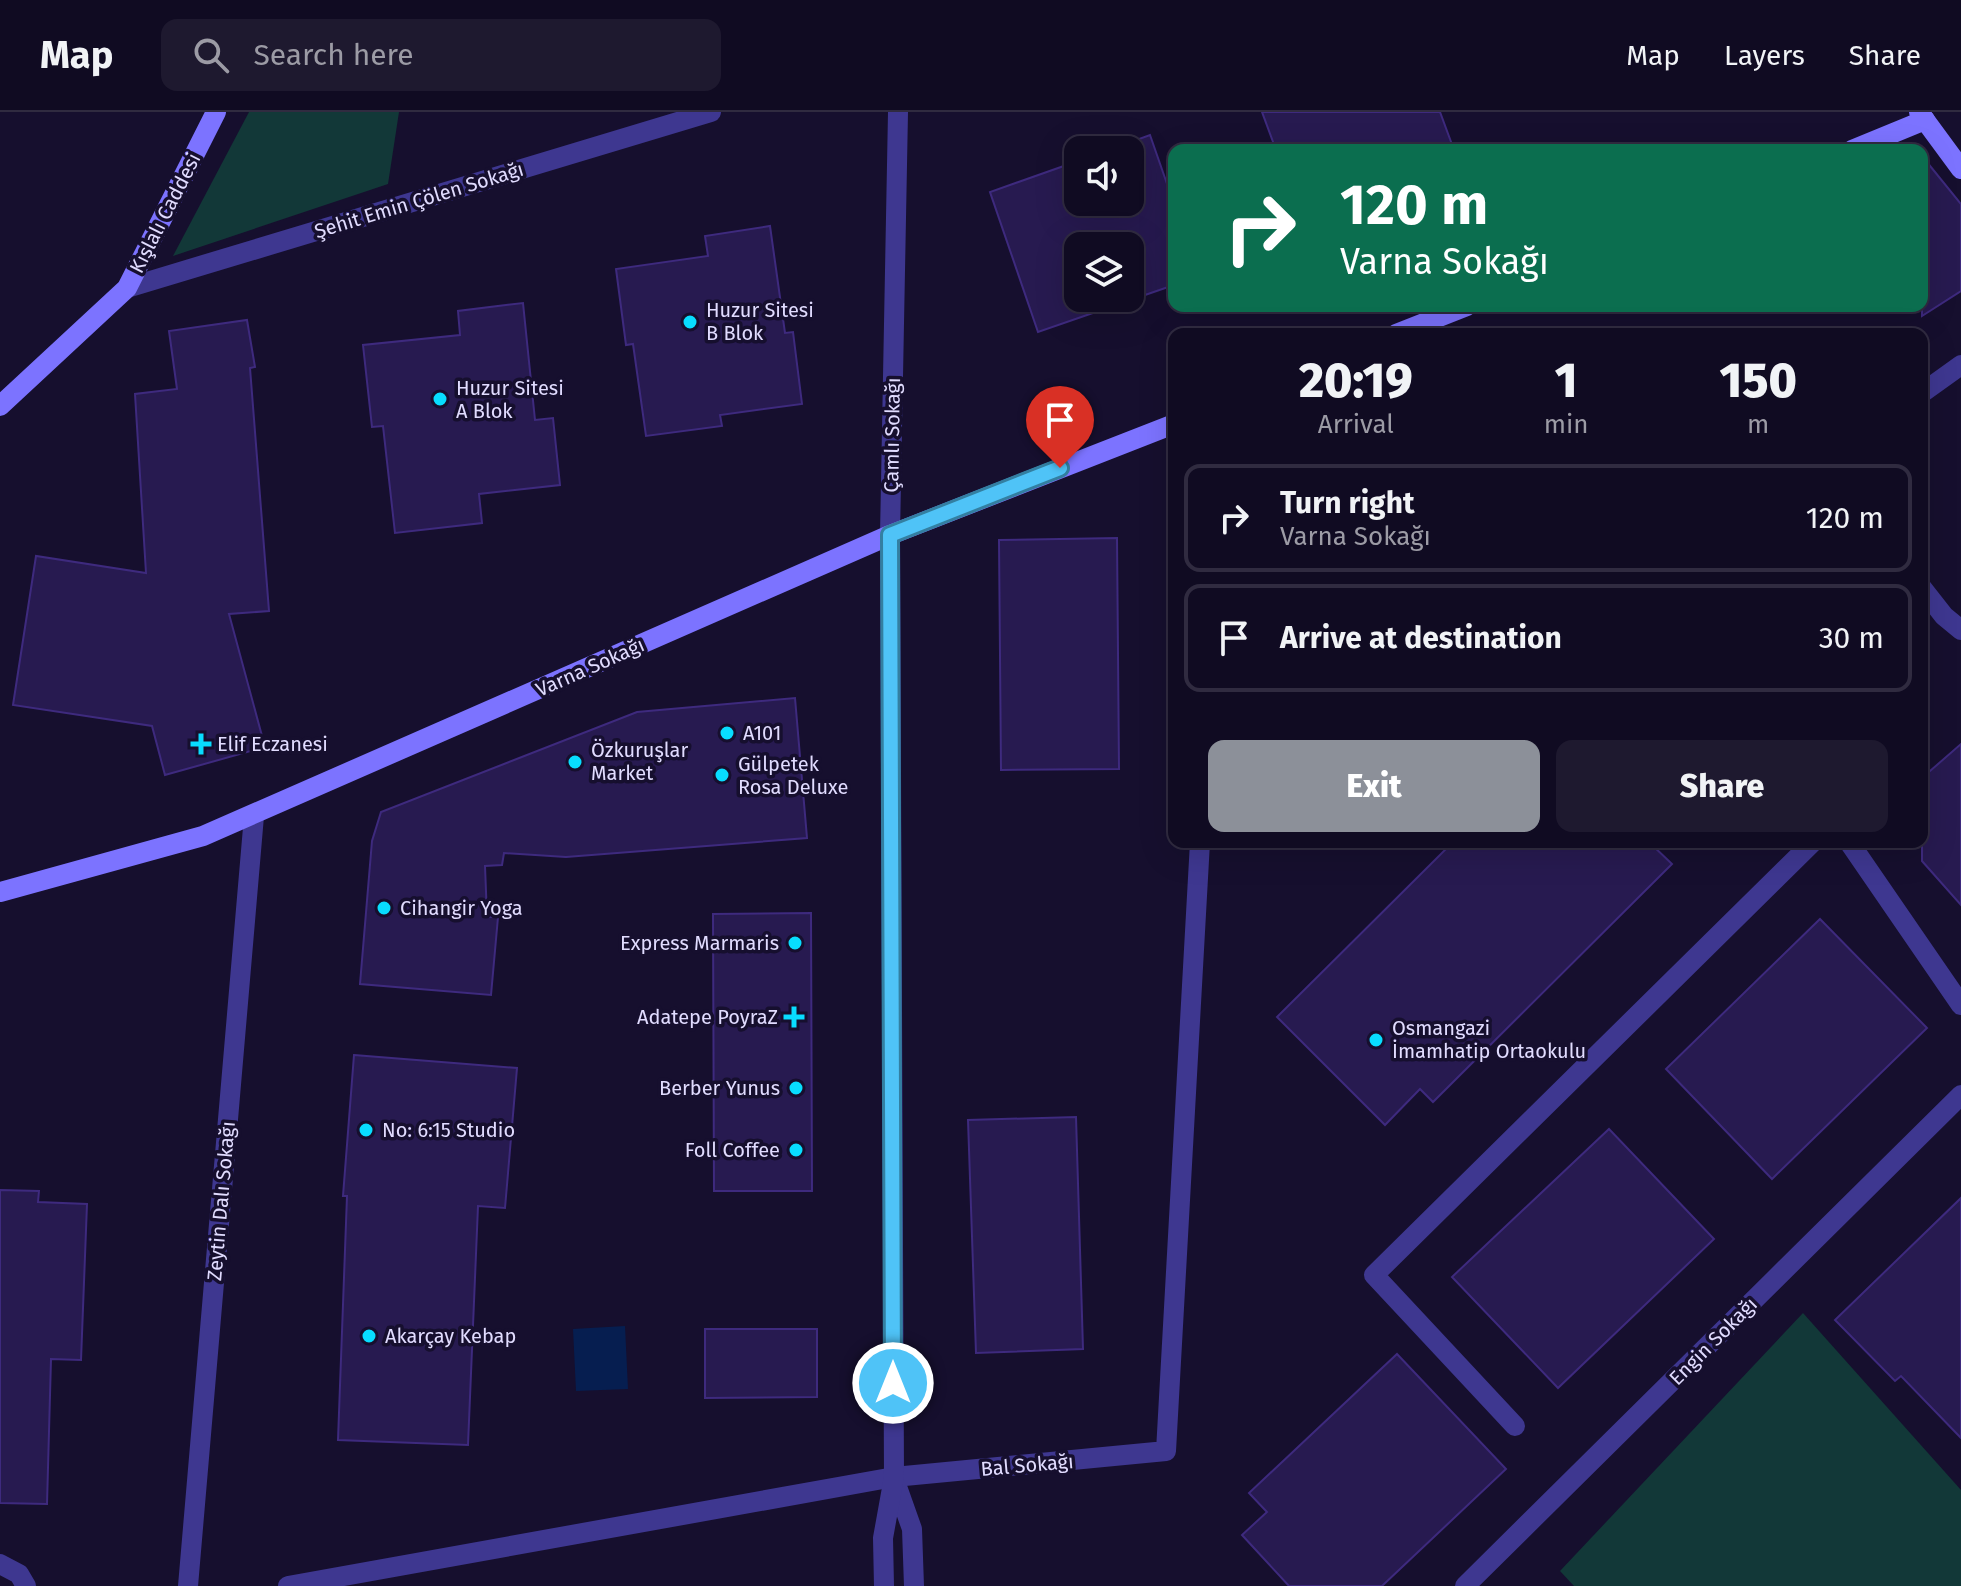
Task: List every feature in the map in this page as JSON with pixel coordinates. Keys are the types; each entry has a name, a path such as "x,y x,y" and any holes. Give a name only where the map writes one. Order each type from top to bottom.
{"street":[{"name":"Kışlalı Caddesi","path":"0,406 127,288 216,112"},
{"name":"Şehit Emin Çölen Sokağı","path":"127,288 711,112"},
{"name":"Çamlı Sokağı","path":"884,1586 883,1538 894,1477 890,535 898,112"},
{"path":"1864,144 1922,116 1961,169"},
{"path":"1411,328 1452,312"},
{"path":"1928,389 1961,365"},
{"name":"Varna Sokağı","path":"0,892 203,836 254,816 890,535 1168,426"},
{"path":"1928,596 1944,616 1961,630"},
{"name":"Zeytin Dalı Sokağı","path":"188,1586 254,816"},
{"name":"Bal Sokağı","path":"288,1586 894,1477 1166,1451 1200,848"},
{"path":"1515,1426 1374,1275 1807,848"},
{"path":"1853,848 1961,1005"},
{"name":"Engin Sokağı","path":"1465,1586 1961,1096"},
{"name":"Çamlı Sokağı","path":"894,1477 912,1529 914,1586"},
{"path":"0,1564 19,1574 26,1586"}],"green space":[{"path":"249,112 399,112 388,184 173,256"},
{"path":"1803,1313 1961,1490 1961,1586 1574,1586 1560,1571"}],"water":[{"path":"625,1326 628,1389 576,1391 573,1329"}],"building":[{"path":"1262,112 1440,112 1452,144 1274,144"},
{"path":"1150,135 1168,187 1168,287 1144,295 1144,232 1064,232 1064,312 1096,312 1038,332 990,192 1064,166 1064,216 1144,216 1144,137"},
{"path":"1928,163 1961,204 1961,291 1922,316 1922,312 1928,312"},
{"name":"Huzur Sitesi B Blok","path":"770,226 785,333 793,332 802,404 720,415 722,426 646,436 633,344 626,345 616,269 708,256 705,236"},
{"name":"Huzur Sitesi A Blok","path":"523,303 535,420 553,418 560,485 479,494 482,523 395,533 383,426 372,427 363,345 460,335 458,311"},
{"path":"247,320 255,367 250,368 269,611 229,614 265,747 165,775 152,726 13,705 36,556 146,573 135,394 177,389 169,331"},
{"path":"1117,538 1119,769 1001,770 999,540"},
{"path":"795,698 807,838 566,857 504,853 502,865 485,866 487,917 498,917 491,995 360,984 372,841 381,812 637,712"},
{"path":"1961,744 1961,905 1922,861 1922,848 1928,848 1928,773"},
{"path":"1447,848 1655,848 1672,864 1433,1102 1420,1089 1385,1125 1277,1017"},
{"path":"811,913 812,1191 714,1191 713,914"},
{"path":"1820,919 1927,1028 1772,1179 1666,1069"},
{"path":"354,1055 517,1068 505,1208 478,1206 468,1445 338,1440 347,1196 343,1196"},
{"path":"1076,1117 1083,1349 976,1353 968,1120"},
{"path":"1609,1129 1714,1239 1558,1388 1452,1277"},
{"path":"0,1190 39,1191 38,1202 87,1204 81,1360 51,1359 47,1504 0,1503"},
{"path":"1961,1198 1961,1438 1901,1376 1895,1381 1835,1320"},
{"path":"705,1329 817,1329 817,1397 705,1398"},
{"path":"1397,1354 1506,1469 1382,1586 1289,1586 1242,1535 1267,1512 1249,1493"}],"place":[{"name":"Huzur Sitesi B Blok","path":"690,322"},
{"name":"Huzur Sitesi A Blok","path":"440,399"},
{"name":"A101","path":"727,733"},
{"name":"Elif Eczanesi","path":"201,744"},
{"name":"Özkuruşlar Market","path":"575,762"},
{"name":"Gülpetek Rosa Deluxe","path":"722,775"},
{"name":"Cihangir Yoga","path":"384,908"},
{"name":"Express Marmaris","path":"795,943"},
{"name":"Adatepe PoyraZ","path":"794,1017"},
{"name":"Osmangazi İmamhatip Ortaokulu","path":"1376,1040"},
{"name":"Berber Yunus","path":"796,1088"},
{"name":"No: 6:15 Studio","path":"366,1130"},
{"name":"Foll Coffee","path":"796,1150"},
{"name":"Akarçay Kebap","path":"369,1336"}],"route":[{"path":"893,1383 890,535 1060,468"}]}
